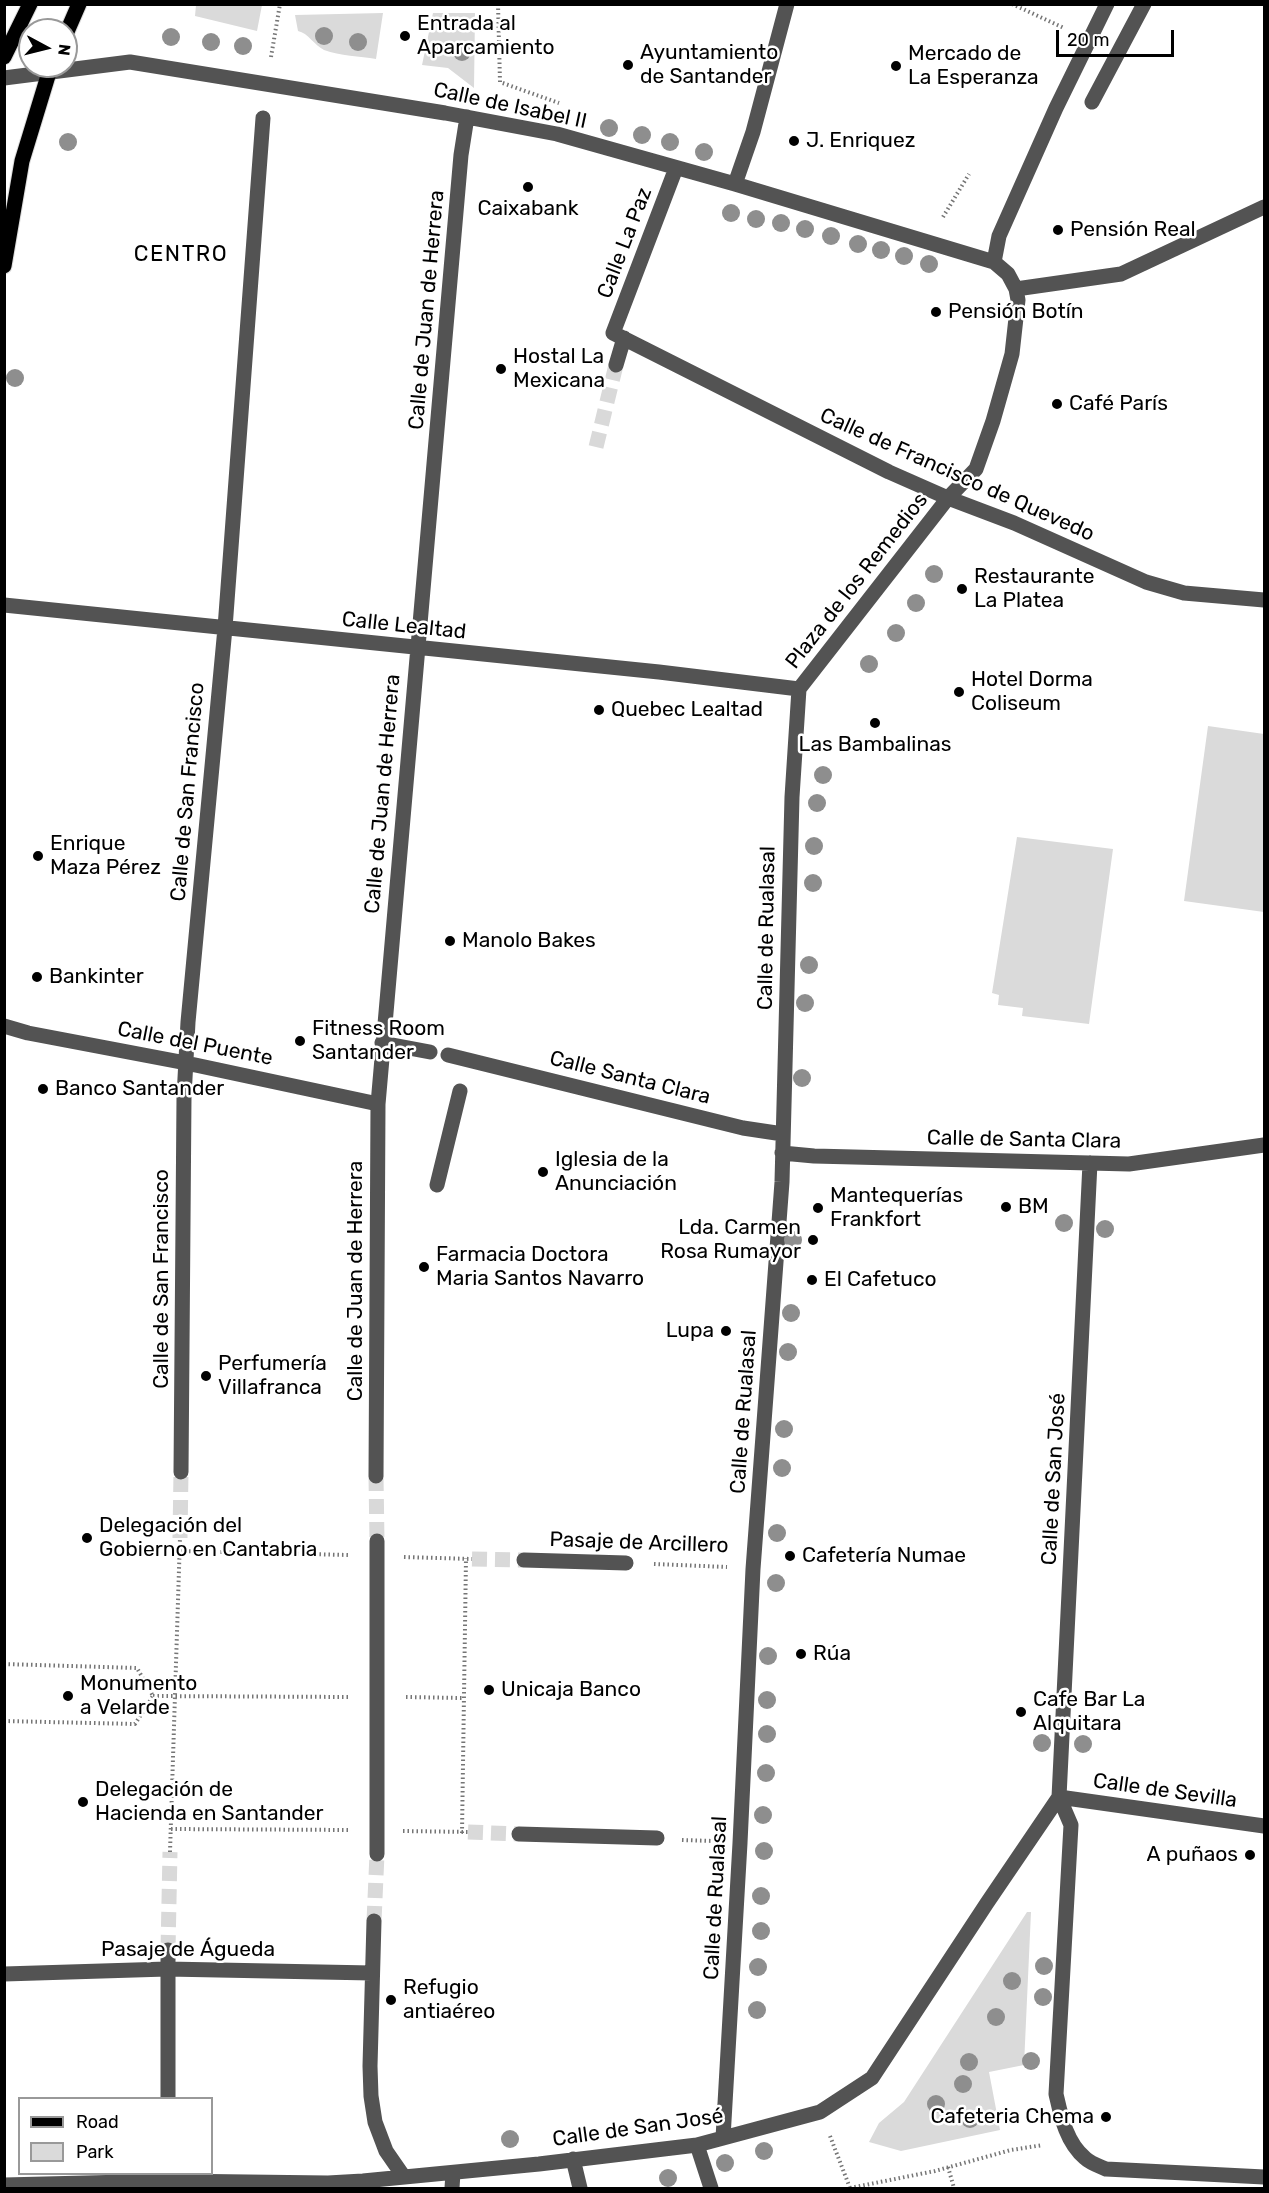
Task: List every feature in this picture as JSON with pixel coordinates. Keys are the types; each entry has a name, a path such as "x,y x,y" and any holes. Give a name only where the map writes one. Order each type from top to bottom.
{"main road":[{"path":"4,57 30,4"},
{"path":"73,18 79,4"},
{"path":"4,266 22,161 47,78"}],"street":[{"path":"735,184 753,132 787,4"},
{"path":"1107,4 1056,108 999,236 994,262 1008,274 1016,289 1121,274 1264,207"},
{"path":"1092,102 1144,4"},
{"name":"Calle de Isabel II","path":"78,67 130,62 557,134 735,184 994,262"},
{"name":"Calle de Juan de Herrera","path":"376,1476 378,1104 382,1043 461,154 467,117"},
{"name":"Calle de San Francisco","path":"181,1472 186,1063 225,628 264,118"},
{"name":"Calle La Paz","path":"616,365 618,335 676,168"},
{"name":"Plaza de los Remedios","path":"799,689 948,498 976,469 1012,354 1016,289"},
{"name":"Calle de Francisco de Quevedo","path":"618,335 889,472 1163,588 1184,593 1264,600"},
{"name":"Calle Lealtad","path":"4,605 659,672 799,689"},
{"name":"Calle de Rualasal","path":"723,2138 753,1569 782,1182 792,797 799,689"},
{"name":"Calle del Puente","path":"4,1026 28,1033 186,1063 378,1104"},
{"path":"382,1043 430,1052"},
{"name":"Calle Santa Clara","path":"448,1054 466,1066 743,1128 783,1134"},
{"path":"437,1185 460,1090"},
{"name":"Calle de Santa Clara","path":"782,1153 814,1156 1129,1164 1264,1145"},
{"name":"Calle de San José","path":"1090,1163 1059,1797 1071,1825 1056,2094 1070,2141 1085,2159 1106,2169 1264,2176"},
{"path":"376,1549 376,1854"},
{"name":"Pasaje de Arcillero","path":"524,1560 626,1563"},
{"name":"Calle de San José","path":"4,2185 168,2181 328,2183 453,2173 697,2145 820,2112 872,2078 1059,1797"},
{"name":"Calle de Sevilla","path":"1059,1797 1264,1826"},
{"path":"519,1834 657,1838"},
{"path":"374,1921 370,2066 375,2122 386,2151 404,2177"},
{"path":"168,1950 168,2097"},
{"name":"Pasaje de Águeda","path":"4,1974 167,1969 372,1973"},
{"path":"697,2145 711,2188"},
{"path":"573,2159 580,2188"},
{"path":"452,2188 453,2173"}],"path":[{"path":"269,64 280,4"},
{"path":"498,4 500,82 525,90"},
{"path":"1012,4 1068,30"},
{"path":"928,242 969,174"},
{"path":"170,1852 180,1538"},
{"path":"180,1551 376,1549 472,1559"},
{"path":"462,1833 462,1698 466,1558"},
{"name":"Pasaje de Arcillero","path":"626,1563 753,1569"},
{"path":"4,1664 137,1668 153,1696"},
{"path":"153,1696 462,1698"},
{"path":"4,1721 135,1724 153,1696"},
{"path":"171,1829 468,1832"},
{"path":"657,1838 740,1843"},
{"path":"827,2129 850,2188 948,2167 1011,2150"},
{"path":"948,2167 954,2188"}],"green space":[{"path":"196,5 262,5 257,31 195,16"},
{"path":"383,13 376,59 324,50 298,31 295,15"},
{"path":"433,13 475,13 474,88 448,68 422,65"},
{"path":"1208,726 1264,734 1264,912 1184,901"},
{"path":"1017,837 1113,849 1089,1024 1022,1016 1023,1008 998,1005 999,995 992,993"},
{"path":"1027,1912 1031,1912 1024,2065 989,2072 1000,2130 901,2151 869,2142 879,2123 904,2102"}],"tunnel":[{"path":"596,447 616,365"},
{"path":"180,1538 181,1472"},
{"path":"376,1476 377,1541"},
{"path":"472,1559 524,1560"},
{"path":"468,1832 519,1834"},
{"path":"168,1950 170,1852"},
{"path":"374,1921 377,1854"}],"place":[{"name":"Entrada al Aparcamiento","path":"405,36"},
{"name":"Ayuntamiento de Santander","path":"628,65"},
{"name":"Mercado de La Esperanza","path":"896,66"},
{"name":"J. Enriquez","path":"794,141"},
{"name":"Caixabank","path":"528,187"},
{"name":"Pensión Real","path":"1058,230"},
{"name":"Pensión Botín","path":"936,312"},
{"name":"Hostal La Mexicana","path":"501,369"},
{"name":"Café París","path":"1057,404"},
{"name":"Restaurante La Platea","path":"962,589"},
{"name":"Hotel Dorma Coliseum","path":"959,692"},
{"name":"Quebec Lealtad","path":"599,710"},
{"name":"Las Bambalinas","path":"875,723"},
{"name":"Enrique Maza Pérez","path":"38,856"},
{"name":"Manolo Bakes","path":"450,941"},
{"name":"Bankinter","path":"37,977"},
{"name":"Fitness Room Santander","path":"300,1041"},
{"name":"Banco Santander","path":"43,1089"},
{"name":"Iglesia de la Anunciación","path":"543,1172"},
{"name":"BM","path":"1006,1207"},
{"name":"Mantequerías Frankfort","path":"818,1208"},
{"name":"Lda. Carmen Rosa Rumayor","path":"813,1240"},
{"name":"Farmacia Doctora Maria Santos Navarro","path":"424,1267"},
{"name":"El Cafetuco","path":"812,1280"},
{"name":"Lupa","path":"726,1331"},
{"name":"Perfumería Villafranca","path":"206,1376"},
{"name":"Delegación del Gobierno en Cantabria","path":"87,1538"},
{"name":"Cafetería Numae","path":"790,1556"},
{"name":"Rúa","path":"801,1654"},
{"name":"Unicaja Banco","path":"489,1690"},
{"name":"Monumento a Velarde","path":"68,1696"},
{"name":"Cafe Bar La Alquitara","path":"1021,1712"},
{"name":"Delegación de Hacienda en Santander","path":"83,1802"},
{"name":"A puñaos","path":"1250,1855"},
{"name":"Refugio antiaéreo","path":"391,2000"},
{"name":"Cafeteria Chema","path":"1106,2117"}],"district":[{"name":"CENTRO","path":"181,255"}]}
